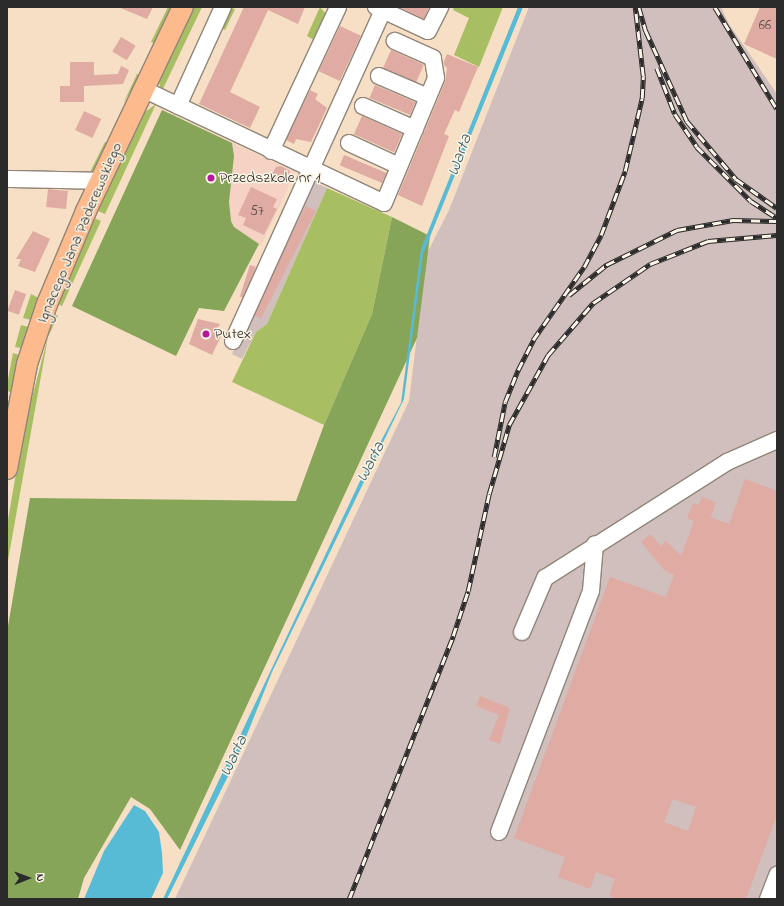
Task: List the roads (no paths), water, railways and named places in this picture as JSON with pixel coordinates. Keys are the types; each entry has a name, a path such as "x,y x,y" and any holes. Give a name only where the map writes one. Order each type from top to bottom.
{"main road":[{"name":"Ignacego Jana Paderewskiego","path":"7,469 35,339 100,181 145,90 183,7"}],"street":[{"path":"178,106 223,7"},
{"path":"271,151 338,7"},
{"path":"233,341 379,9 428,31 440,7"},
{"path":"145,90 309,169 384,203 436,78 433,58 395,41"},
{"path":"378,76 428,97"},
{"path":"364,106 415,129"},
{"path":"349,143 399,166"},
{"path":"7,179 100,181"},
{"path":"522,632 541,583 594,544 726,462 777,440"},
{"path":"499,832 591,591 594,544"},
{"path":"768,899 777,875"}],"water":[{"name":"Warta","path":"518,7 523,7 423,254 404,399 272,672 240,752 167,899 163,899 361,479 401,403 421,249"},
{"path":"134,805 145,811 159,832 163,873 151,899 84,899 104,851"}],"railway":[{"path":"494,457 505,402 518,370 533,340 584,267 601,235 625,171 642,98 643,76 635,7"},
{"path":"639,7 646,31 687,121 736,179 777,208"},
{"path":"715,7 777,109"},
{"path":"657,68 675,114 697,147 751,201 777,218"},
{"path":"569,295 606,265 677,230 733,220 777,221"},
{"path":"349,899 453,636 468,591 489,494 509,425 548,355 593,303 650,264 708,241 777,235"}],"place":[{"name":"Przedszkole nr 1","path":"211,178"},
{"name":"Putex","path":"206,334"}]}
